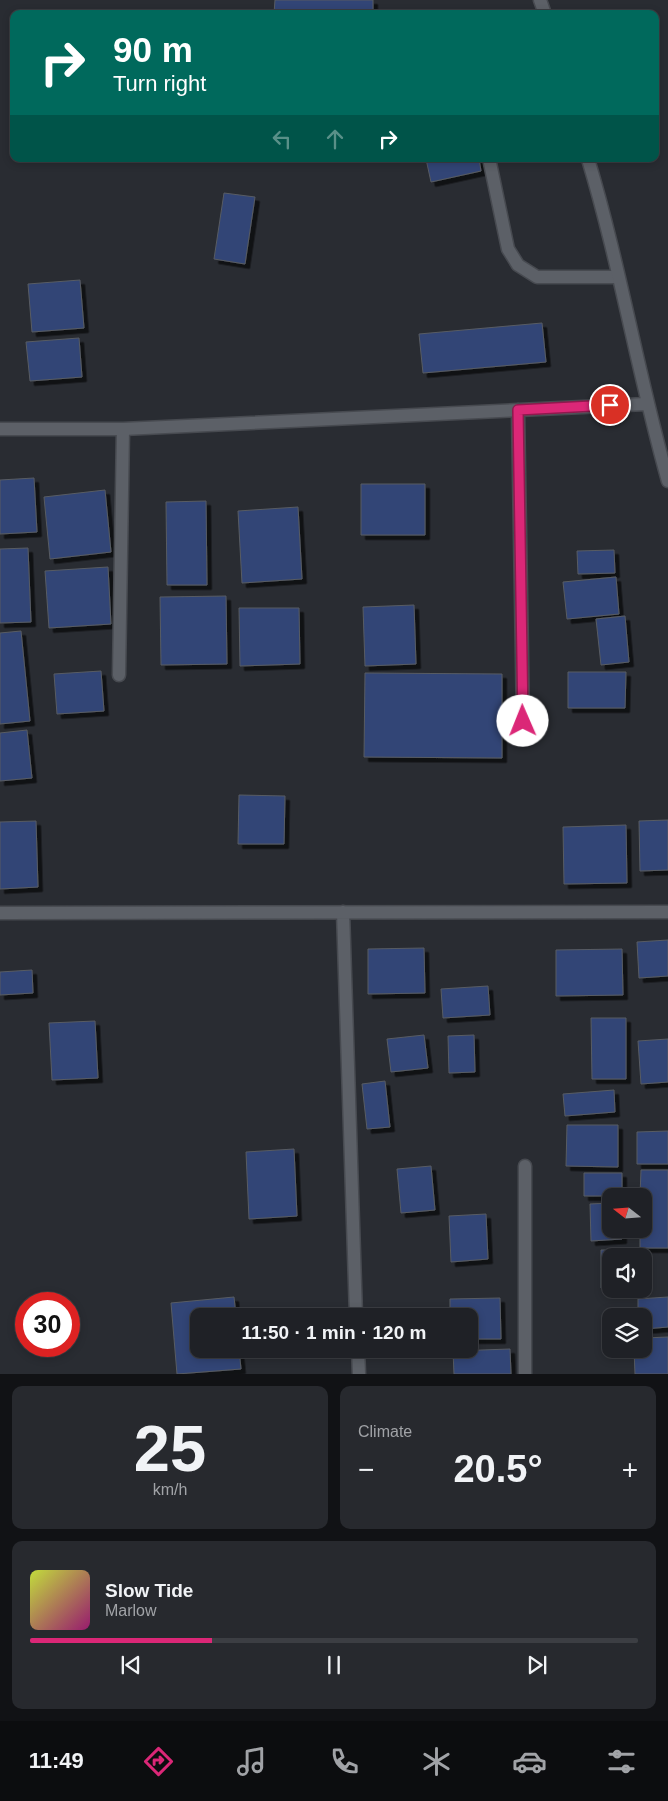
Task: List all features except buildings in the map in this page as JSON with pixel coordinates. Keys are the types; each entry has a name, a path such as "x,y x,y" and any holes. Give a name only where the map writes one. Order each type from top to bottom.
{"street":[{"path":"589,162 603,210 646,404 668,482"},
{"path":"490,164 508,249 518,266 537,277 618,278"},
{"path":"0,430 123,429 646,404"},
{"path":"518,410 523,721"},
{"path":"119,676 123,429"},
{"path":"343,912 356,1308"},
{"path":"0,913 668,912"},
{"path":"525,1166 525,1374"},
{"path":"358,1358 359,1374"}],"route":[{"path":"523,721 518,410 610,405"}]}
